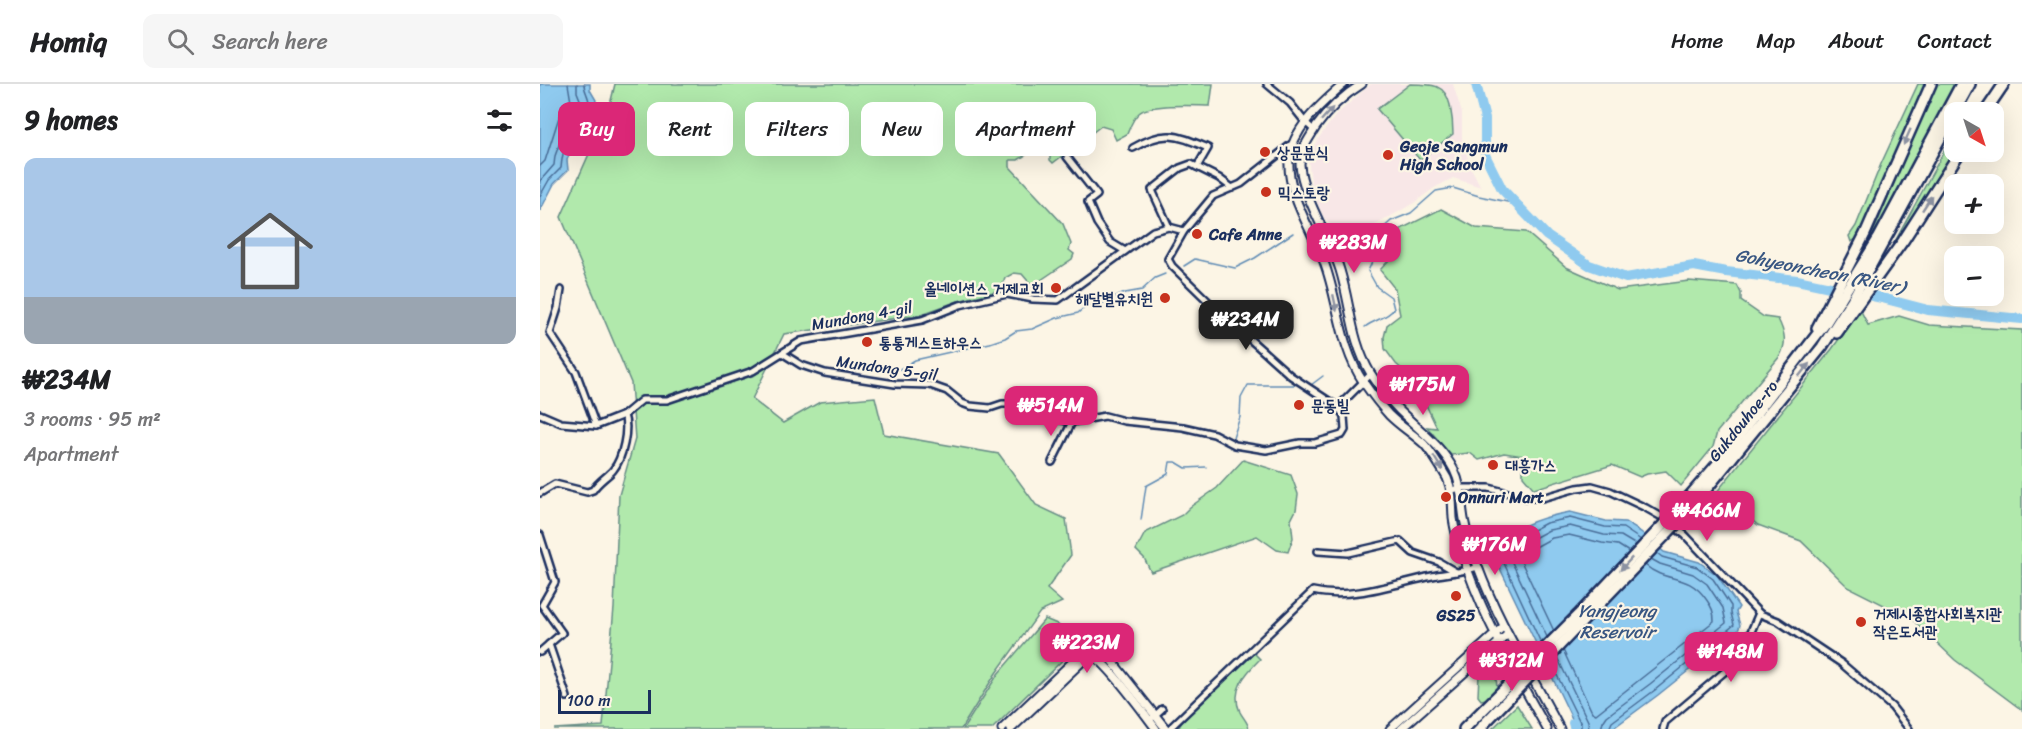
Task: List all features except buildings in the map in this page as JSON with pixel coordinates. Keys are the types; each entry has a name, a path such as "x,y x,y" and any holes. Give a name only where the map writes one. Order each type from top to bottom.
{"highway":[{"path":"1810,344 1865,234 1931,84"},
{"path":"1822,347 1852,300 1961,84"},
{"path":"1810,344 1826,324 1881,240 1970,84"},
{"path":"1985,102 1997,84"},
{"path":"1992,102 2004,84"},
{"path":"1822,347 1844,326 1953,162"},
{"name":"Gukdouhoe-ro","path":"1684,510 1810,344"},
{"name":"Gukdouhoe-ro","path":"1684,510 1822,347"},
{"path":"1464,729 1684,510"},
{"path":"1482,727 1684,510"}],"street":[{"path":"1267,84 1290,103 1305,123 1314,130"},
{"path":"1344,84 1322,103 1305,123 1294,142 1289,158 1290,180 1324,261 1351,361 1363,382 1389,415 1424,444 1452,490 1455,529 1468,571 1496,639 1547,729"},
{"path":"1362,84 1332,108 1314,130 1302,153 1300,163 1302,177 1341,273 1353,333 1371,375 1397,409 1435,442 1454,471 1461,488 1465,525 1478,567 1506,630 1560,729"},
{"path":"1133,147 1150,138 1177,135 1208,148 1197,167"},
{"path":"1294,142 1241,184 1213,196 1184,231 1167,259 1215,308 1291,376 1338,407 1371,375"},
{"path":"1067,157 1097,195 1088,202 1097,223 1110,242 1125,251"},
{"path":"1184,231 1169,227 1152,190 1180,168 1191,164 1219,178 1232,188"},
{"name":"Mundong 4-gil","path":"540,414 561,423 596,426 624,415 642,400 667,400 753,371 801,341 922,320 960,305 1007,294 1033,299 1058,300 1153,231 1169,227"},
{"path":"561,290 550,333 576,372 596,426"},
{"name":"Mundong 5-gil","path":"782,353 801,365 825,373 895,384 930,385 970,406 990,408 1008,404 1044,416 1072,422 1105,416 1124,421 1214,434 1235,445 1266,450 1300,443 1315,443 1342,435 1346,430 1344,416 1338,407"},
{"path":"540,493 555,484 587,492 593,490 597,483 614,469 625,442 627,423 624,415"},
{"path":"1052,462 1072,422"},
{"path":"1452,490 1489,488 1527,498 1542,498 1592,486 1610,491 1660,516 1685,535 1759,613 1778,621 1841,663 1892,707 1909,729"},
{"path":"540,535 555,582 542,605 562,633 540,651"},
{"path":"1318,551 1348,553 1400,541 1413,553 1439,562 1456,572"},
{"path":"1011,729 1087,657 1094,656 1099,658 1152,718 1168,729 1313,591 1364,591 1468,571 1478,567"},
{"path":"1663,729 1665,722 1736,662 1759,613"},
{"path":"1390,729 1487,642 1491,634 1490,626"},
{"path":"1401,729 1478,661 1506,630"},
{"path":"1487,642 1496,639"},
{"path":"549,644 567,697"},
{"path":"1002,729 1089,648 1102,650 1108,656 1152,718 1156,729"},
{"path":"1478,661 1496,660 1510,665"},
{"path":"1152,718 1162,709"}],"shaded area":[{"name":"Geoje Sangmun High School","path":"1371,84 1453,84 1462,113 1462,138 1470,166 1481,187 1453,178 1370,228 1355,233 1343,232 1333,227 1324,218 1312,189 1308,158 1317,140 1336,115"}],"green space":[{"path":"615,84 1213,84 1210,106 1173,106 1145,110 1135,117 1127,134 1116,140 1111,129 1101,126 1096,130 1096,102 955,102 955,156 1024,156 1018,160 1010,160 1010,167 1063,224 1071,244 1069,250 1074,254 1072,259 1041,280 1034,288 1022,274 1014,273 1005,278 1001,290 958,301 919,315 784,334 752,399 783,423 820,402 875,397 884,434 999,454 1036,505 1066,519 1071,555 1047,589 1062,602 1040,612 996,673 961,729 554,729 603,726 614,608 619,495 635,439 631,383 561,217 588,156 635,156 635,102 611,102"},
{"path":"1410,84 1425,84 1441,89 1448,98 1452,116 1453,134 1420,160 1377,109"},
{"path":"1918,84 1926,84 1864,232 1851,242 1849,236 1856,226 1881,164"},
{"path":"1935,84 1959,84 1949,102 1944,102 1944,111 1872,240"},
{"path":"1944,151 1944,162 1947,162 1946,165 1893,245"},
{"path":"1050,156 1062,156 1053,163"},
{"path":"1441,209 1476,228 1526,232 1566,267 1618,290 1689,281 1737,285 1741,293 1741,301 1764,317 1778,319 1784,337 1784,346 1780,356 1717,432 1713,447 1681,486 1666,471 1640,477 1612,465 1534,489 1523,476 1523,456 1504,453 1479,460 1470,453 1451,455 1427,427 1437,428 1414,380 1396,364 1385,349 1384,337 1387,325 1400,315 1395,289 1380,270 1391,258 1395,232"},
{"path":"1860,309 1868,325 1899,316 1929,325 2022,330 2022,710 1955,660 1912,619 1848,587 1801,541 1758,525 1725,499 1706,511 1703,509 1832,349"},
{"path":"1243,460 1291,475 1298,494 1296,510 1291,520 1293,538 1288,552 1277,550 1257,536 1151,572 1144,558 1136,550 1145,533 1182,515 1217,488"},
{"path":"1045,619 1057,624 1079,644 992,729 963,729 998,674"},
{"path":"1254,653 1260,659 1241,682 1237,696 1237,704 1249,729 1178,729 1182,722"},
{"path":"1489,673 1496,678 1499,688 1489,701 1481,700 1478,696 1479,674"},
{"path":"1517,705 1532,729 1492,729"}],"water":[{"path":"540,84 590,84 595,102 558,102 558,156 569,156 568,170 554,184 540,211"},
{"name":"Yangjeong Reservoir","path":"1570,512 1606,521 1625,522 1641,532 1664,552 1699,562 1717,575 1739,607 1736,612 1740,625 1738,631 1612,729 1577,729 1495,558 1500,547 1515,531 1536,521"}],"waterway":[{"name":"Gohyeoncheon (River)","path":"1476,84 1485,119 1485,155 1502,189 1547,236 1589,265 1626,278 1694,266 1797,280 1928,310 2022,319"},
{"path":"1335,245 1379,232 1391,221 1411,213 1436,191 1453,188 1517,204"},
{"path":"1184,266 1195,259 1235,268 1293,233"},
{"path":"1365,327 1388,315 1394,309 1391,297 1377,287 1368,271 1372,262 1382,253 1383,245 1379,233"},
{"path":"871,364 900,369 915,360 990,343 1016,331 1032,329 1057,318 1078,313 1086,306 1142,290 1155,278 1165,274"},
{"path":"1311,385 1323,376"},
{"path":"1233,438 1240,417 1241,398 1248,385 1295,385"},
{"path":"1141,520 1146,486 1168,474 1170,462 1176,462 1186,468 1206,467"},
{"path":"1573,723 1575,729"}],"place":[{"name":"상문분식","path":"1265,152"},
{"name":"Geoje Sangmun High School","path":"1388,155"},
{"name":"믹스토랑","path":"1266,192"},
{"name":"Cafe Anne","path":"1197,234"},
{"name":"올네이션스 거제교회","path":"1056,288"},
{"name":"해달별유치원","path":"1165,298"},
{"name":"통통게스트하우스","path":"867,342"},
{"name":"문동빌","path":"1299,405"},
{"name":"대흥가스","path":"1493,465"},
{"name":"Onnuri Mart","path":"1446,497"},
{"name":"GS25","path":"1456,596"},
{"name":"거제시종합사회복지관 작은도서관","path":"1861,622"}]}
